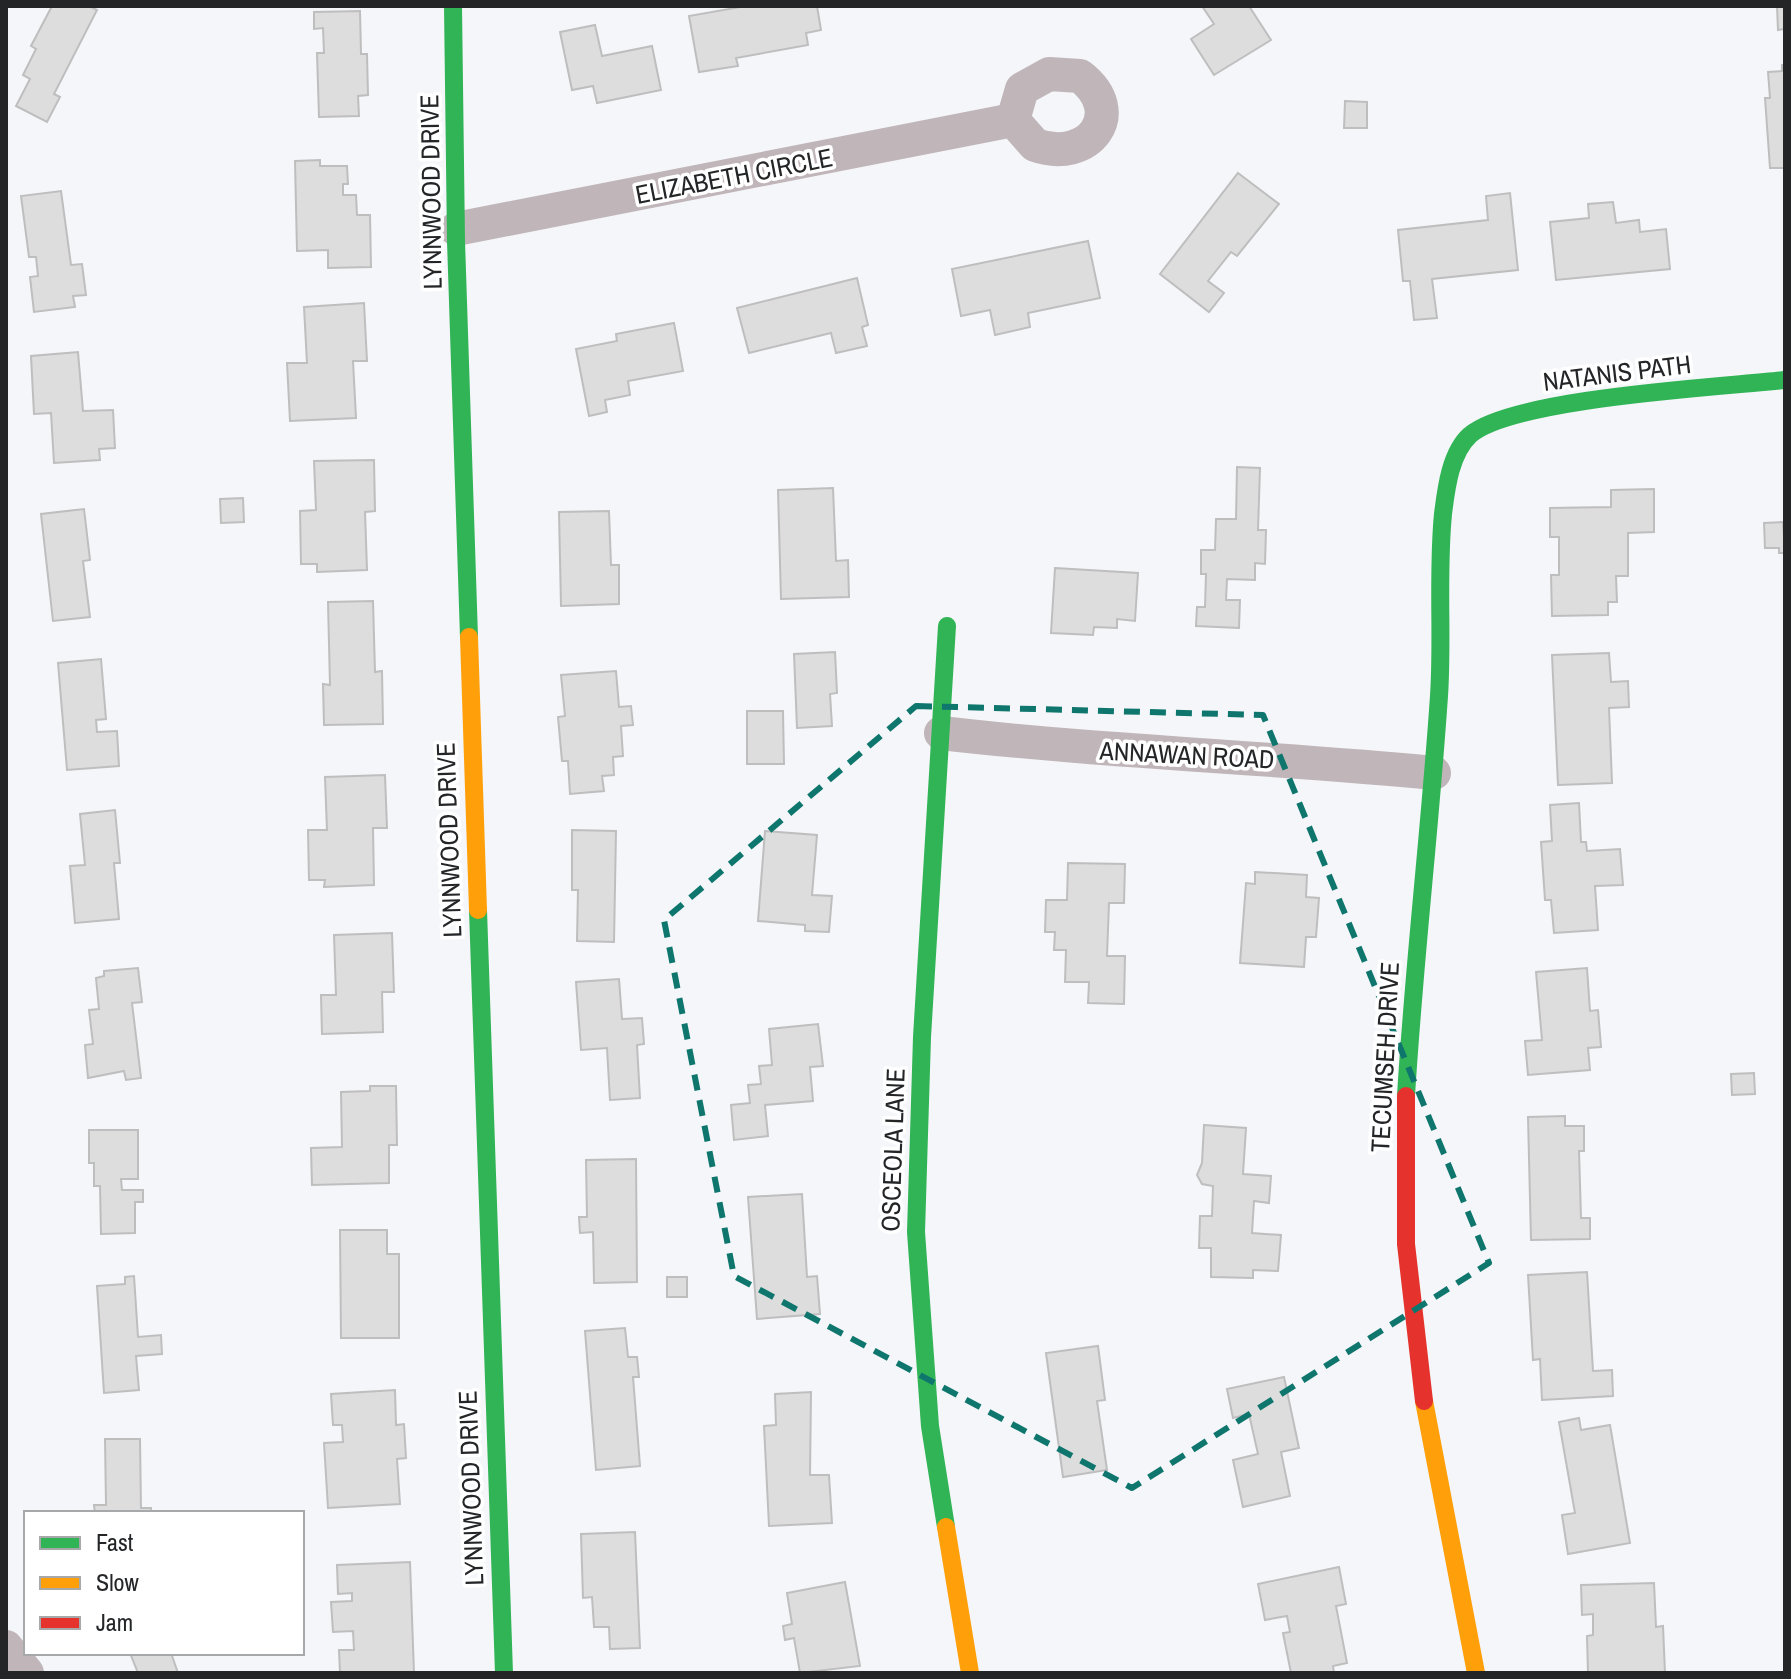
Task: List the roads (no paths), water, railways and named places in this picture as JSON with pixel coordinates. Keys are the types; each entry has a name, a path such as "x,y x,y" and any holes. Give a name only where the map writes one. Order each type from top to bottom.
{"street":[{"name":"LYNNWOOD DRIVE","path":"453,6 456,229 504,1673"},
{"name":"ELIZABETH CIRCLE","path":"456,229 1013,120"},
{"name":"NATANIS PATH","path":"1464,442 1485,424 1529,410 1785,380"},
{"name":"TECUMSEH DRIVE","path":"1464,442 1452,465 1441,547 1441,664 1434,773 1407,1064 1406,1243 1431,1435 1476,1673"},
{"name":"OSCEOLA LANE","path":"947,626 922,1051 916,1232 931,1439 970,1673"},
{"name":"ANNAWAN ROAD","path":"941,733 1108,751 1310,761 1434,773"},
{"path":"6,1647 27,1673"}]}
